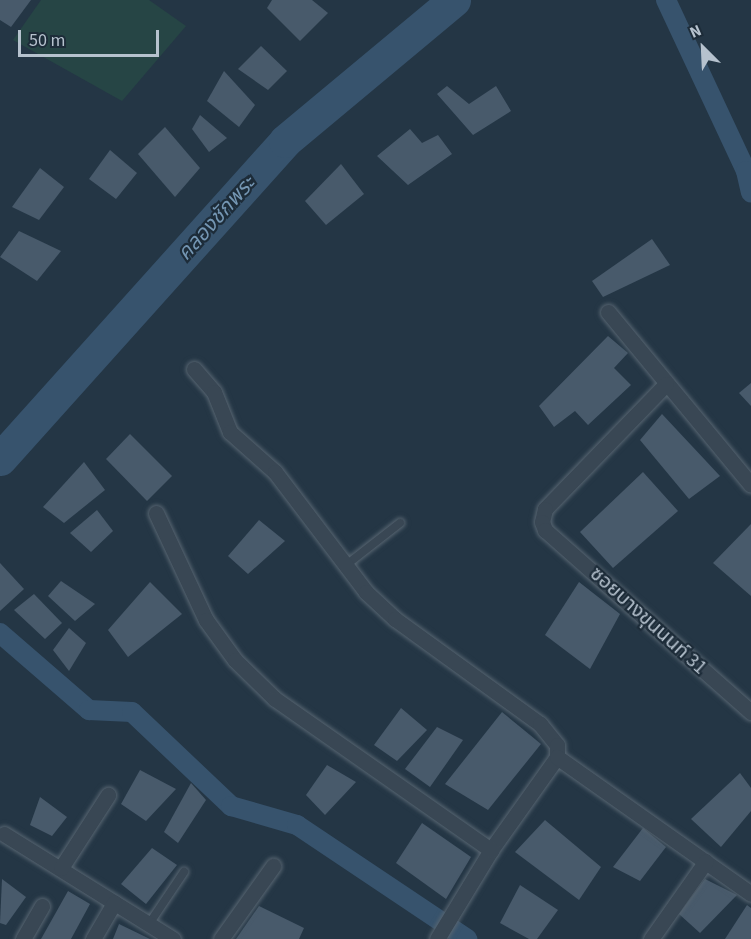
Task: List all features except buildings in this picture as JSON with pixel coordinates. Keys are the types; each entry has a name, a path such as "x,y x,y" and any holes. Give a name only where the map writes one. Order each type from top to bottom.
{"street":[{"path":"608,312 751,485"},
{"path":"194,369 214,392 230,432 275,472 366,592 395,619 540,724 554,738 557,757 491,850 438,937"},
{"name":"ซอยบางขุนนนท์ 31","path":"666,384 545,509 542,522 545,530 751,712"},
{"path":"156,513 206,620 235,660 275,699 491,850"},
{"path":"557,757 751,894"},
{"path":"61,868 108,795"},
{"path":"4,834 173,939"},
{"path":"651,939 706,861"},
{"path":"220,939 273,866"},
{"path":"93,939 114,903"},
{"path":"23,939 42,906"}],"lane":[{"path":"345,566 400,523"},
{"path":"149,924 184,872"}],"green space":[{"path":"41,0 149,0 186,26 122,101 13,40"}],"waterway":[{"name":"คลองชักพระ","path":"0,459 285,141 454,0"},
{"path":"666,0 746,171 751,192"},
{"path":"0,633 89,710 132,712 231,806 297,825 467,939"}]}
